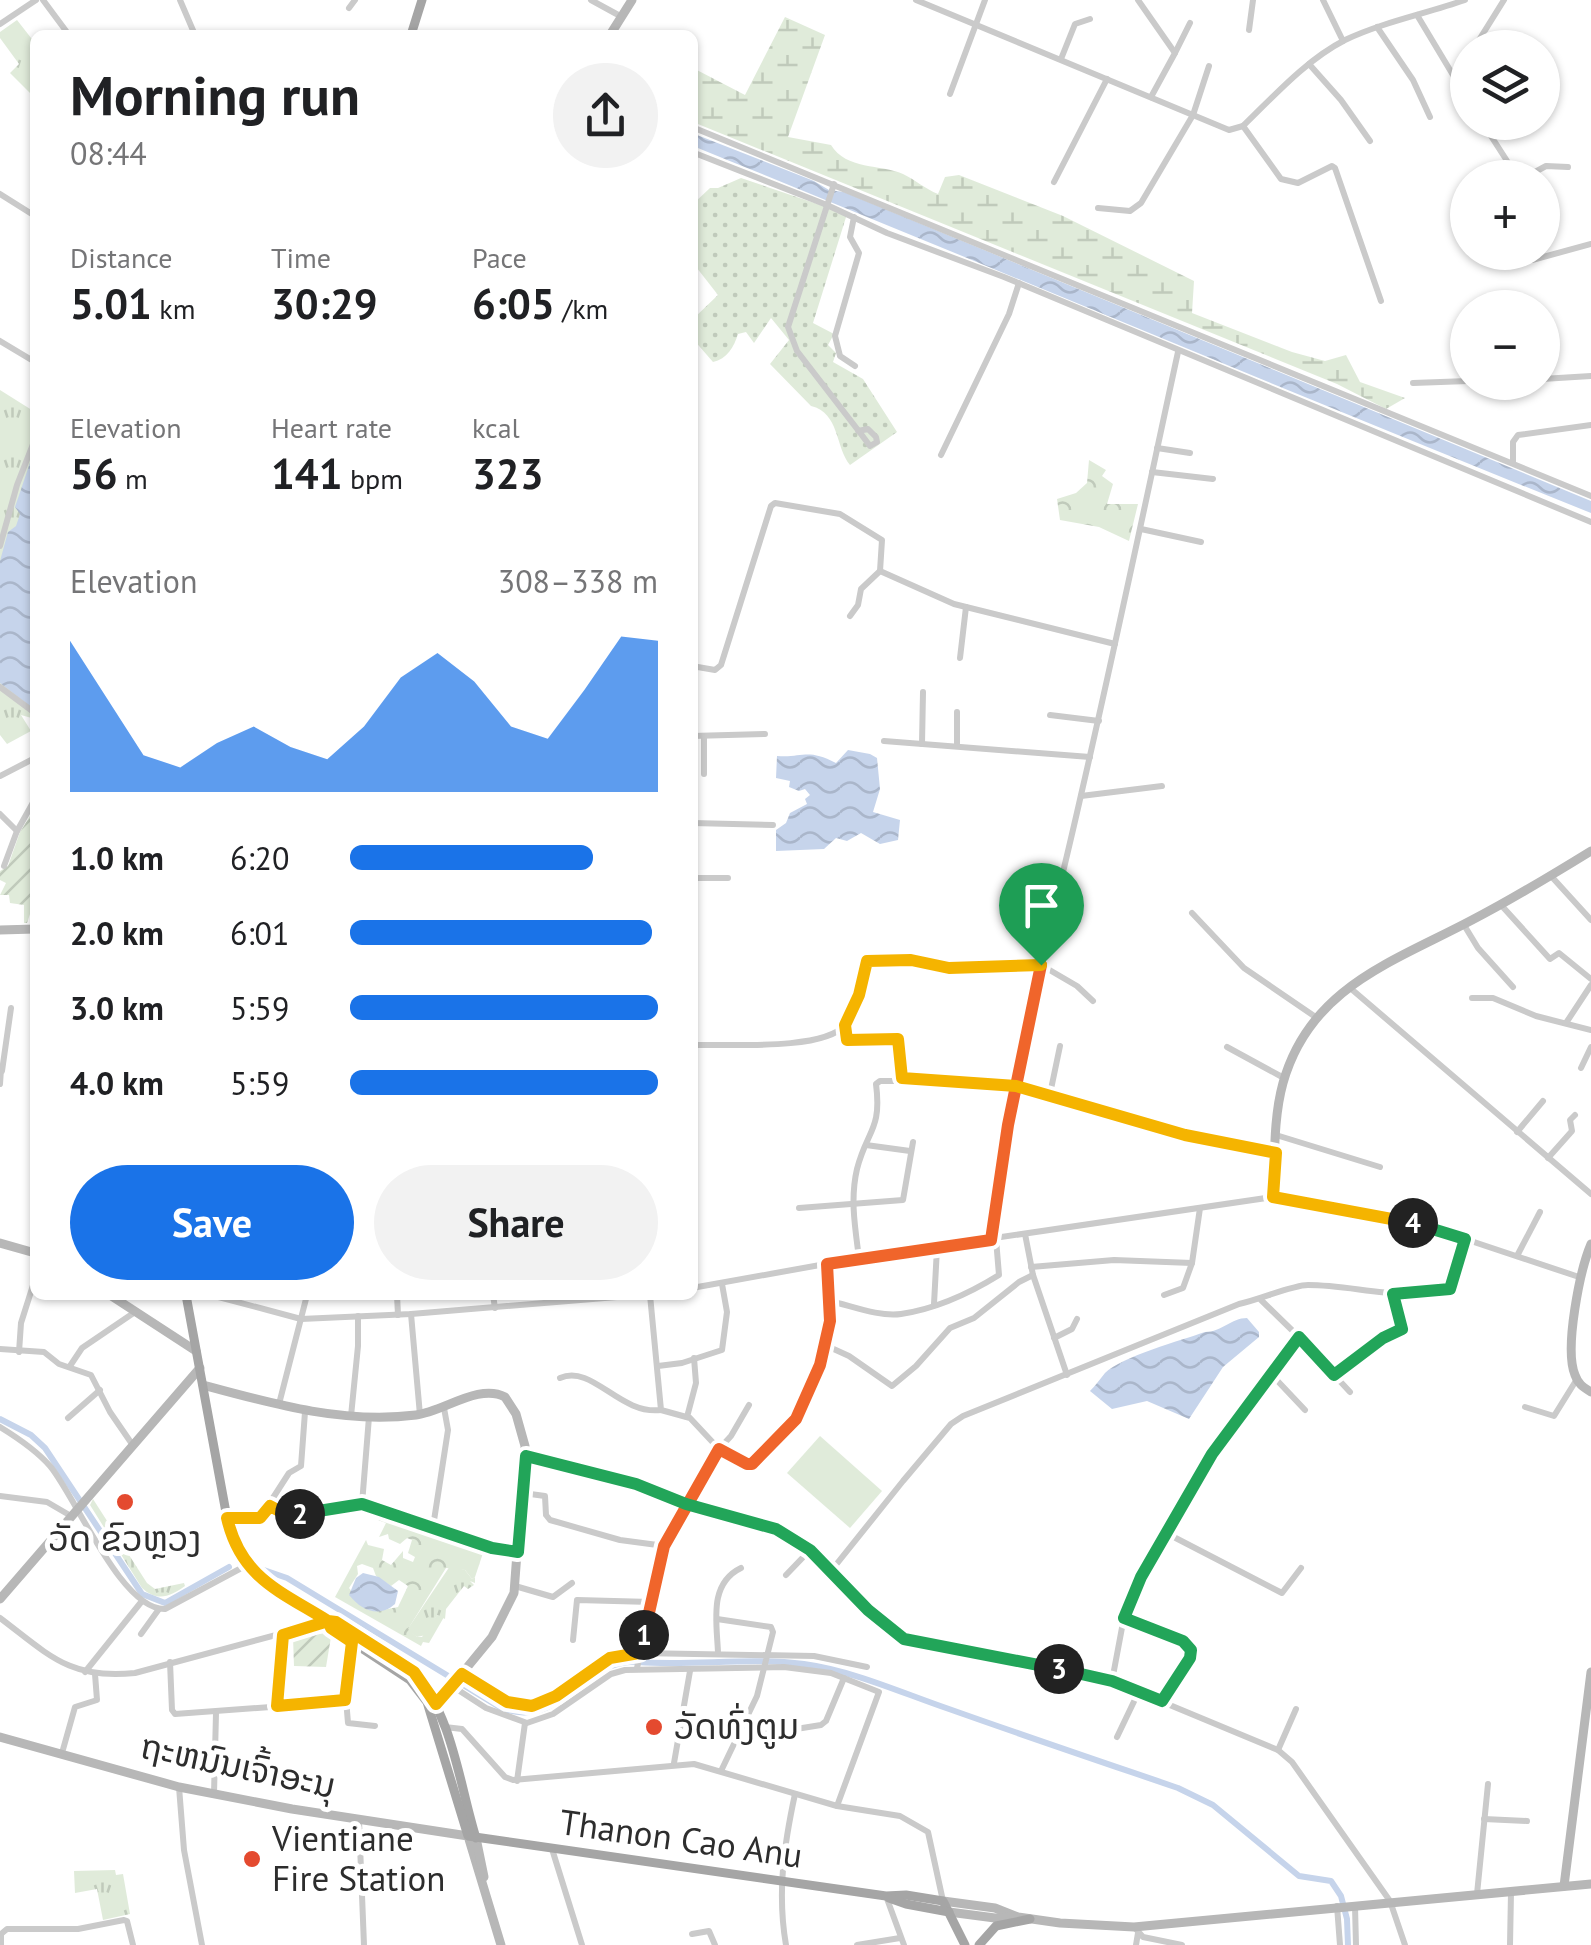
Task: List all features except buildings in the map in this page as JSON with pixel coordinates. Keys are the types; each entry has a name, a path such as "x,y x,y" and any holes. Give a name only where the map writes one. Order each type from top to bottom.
{"main road":[{"path":"412,30 422,0"},
{"path":"187,1300 232,1541 247,1565 264,1581 414,1672 436,1704 445,1727 472,1837"},
{"path":"328,1621 331,1628 410,1680 427,1702 472,1837"},
{"name":"Thanon Cao Anu","path":"472,1837 943,1901"},
{"name":"Thanon Cao Anu","path":"886,1896 948,1912"},
{"path":"943,1901 966,1945"},
{"path":"979,1945 996,1926 1030,1919"}],"street":[{"path":"0,24 40,0 65,30"},
{"path":"180,0 193,30"},
{"path":"348,8 355,0"},
{"path":"591,0 622,17"},
{"path":"613,30 632,0"},
{"path":"916,0 1229,130 1243,126 1309,64 1344,41 1464,0"},
{"path":"950,94 985,0"},
{"path":"1249,30 1253,0"},
{"path":"1323,0 1344,41"},
{"path":"1485,30 1504,0"},
{"path":"1141,1 1174,53"},
{"path":"1416,15 1450,72"},
{"path":"1061,59 1075,24 1090,19"},
{"path":"1150,97 1190,24"},
{"path":"1377,27 1413,80 1430,117"},
{"path":"1309,64 1342,100 1370,140"},
{"path":"1098,208 1136,210 1193,115 1209,66"},
{"path":"1054,182 1107,78"},
{"path":"1243,126 1281,180 1298,183 1334,166 1381,301"},
{"path":"698,130 1591,496"},
{"path":"698,154 827,202 854,218 1591,522"},
{"path":"1560,167 1568,167"},
{"path":"833,186 788,326 797,351 858,431"},
{"path":"0,194 30,213"},
{"path":"854,218 850,237 859,254 834,336 840,356 855,366"},
{"path":"1560,252 1591,244"},
{"path":"941,455 1009,314 1019,283"},
{"path":"0,341 30,359"},
{"path":"830,1301 900,1314 962,1295 999,1276 994,1240 996,1195 1016,1086 1178,352"},
{"path":"1560,378 1591,376"},
{"path":"1413,383 1450,382"},
{"path":"1513,464 1513,442 1518,435 1591,425"},
{"path":"1157,448 1190,452"},
{"path":"0,546 30,452"},
{"path":"1152,472 1213,479"},
{"path":"698,667 715,670 721,665 775,503 830,511 866,529 884,542 880,571"},
{"path":"1141,529 1201,542"},
{"path":"880,571 966,608 1115,644"},
{"path":"850,616 858,605 862,588 880,571"},
{"path":"960,658 966,608"},
{"path":"0,687 30,709"},
{"path":"922,744 923,692"},
{"path":"956,712 957,746"},
{"path":"1050,715 1099,722"},
{"path":"698,736 765,734"},
{"path":"704,736 704,774"},
{"path":"884,742 1090,757"},
{"path":"0,776 30,761"},
{"path":"1081,796 1162,786"},
{"path":"5,866 30,809"},
{"path":"0,814 17,831"},
{"path":"698,823 773,825"},
{"path":"1273,1197 1284,1078 1300,1042 1317,1018 1348,986 1370,971 1501,906 1591,851"},
{"path":"1551,876 1591,920"},
{"path":"698,878 728,878"},
{"path":"1501,906 1550,959 1559,953 1591,982 1566,1023"},
{"path":"1192,913 1244,968 1317,1018"},
{"path":"1464,925 1478,948 1513,987"},
{"path":"0,930 30,928"},
{"path":"698,1044 820,1040 845,1025 859,995 867,961 911,960 949,968 1041,965 1094,1001"},
{"path":"1348,986 1591,1194"},
{"path":"1472,998 1493,998 1521,1011 1591,1030"},
{"path":"0,1084 11,1008"},
{"path":"845,1025 848,1042 898,1039 902,1078"},
{"path":"1050,1094 1060,1046"},
{"path":"1226,1047 1284,1078"},
{"path":"1581,1068 1591,1047"},
{"path":"859,1258 852,1206 857,1168 879,1111 876,1082 902,1078 1016,1086 1185,1135 1276,1153"},
{"path":"1517,1132 1544,1101"},
{"path":"1548,1158 1572,1131 1570,1120 1575,1115"},
{"path":"1276,1134 1380,1166"},
{"path":"799,1208 903,1200 913,1142"},
{"path":"866,1146 910,1151"},
{"path":"698,1287 859,1258 1273,1197 1423,1225 1579,1277"},
{"path":"1164,1295 1183,1288 1192,1264 1200,1208"},
{"path":"1517,1256 1540,1212"},
{"path":"1025,1234 1032,1271 1067,1375"},
{"path":"830,1571 952,1424 976,1410 1239,1304 1304,1284 1393,1294 1450,1289 1465,1239"},
{"path":"0,1243 30,1251"},
{"path":"1591,1244 1579,1277 1572,1363 1576,1379 1591,1392"},
{"path":"934,1304 936,1248"},
{"path":"827,1346 892,1386 950,1328 974,1318 1032,1271 1114,1260 1192,1264"},
{"path":"560,1378 569,1374 581,1376 630,1407 687,1417 719,1449 752,1464 796,1419 827,1346 827,1264"},
{"path":"658,1366 718,1352 725,1346 727,1312 722,1284"},
{"path":"19,1352 21,1322 30,1294"},
{"path":"1334,1375 1383,1338 1402,1329 1393,1294"},
{"path":"118,1300 196,1351"},
{"path":"230,1300 300,1319 585,1300"},
{"path":"278,1404 306,1300"},
{"path":"397,1300 398,1314"},
{"path":"494,1300 495,1308"},
{"path":"651,1300 661,1410"},
{"path":"1260,1300 1350,1392"},
{"path":"70,1366 82,1348 136,1312"},
{"path":"411,1314 420,1415"},
{"path":"351,1416 358,1316"},
{"path":"1054,1338 1072,1329 1076,1319"},
{"path":"1112,1681 1124,1618 1141,1577 1212,1454 1299,1337"},
{"path":"0,1350 44,1352 58,1364 91,1375 132,1444"},
{"path":"687,1417 696,1383 694,1358"},
{"path":"0,1599 200,1368"},
{"path":"1271,1374 1305,1410"},
{"path":"1526,1407 1554,1416 1576,1379"},
{"path":"204,1384 305,1412 351,1416 420,1415 488,1393 504,1397 516,1414 526,1456 515,1586 509,1608 492,1638 436,1704"},
{"path":"68,1418 100,1390"},
{"path":"637,1668 664,1546 749,1405"},
{"path":"433,1527 448,1430 444,1408"},
{"path":"227,1518 260,1518 289,1473 302,1464 305,1412"},
{"path":"362,1504 369,1416"},
{"path":"0,1427 51,1467 74,1514 130,1589 142,1601 159,1609"},
{"path":"526,1456 636,1484 686,1504 776,1529 810,1550 868,1610 904,1639 1112,1681 1278,1750 1292,1762 1390,1901 1405,1945"},
{"path":"523,1493 544,1496 550,1520 620,1540 664,1546"},
{"path":"0,1496 47,1502 74,1514"},
{"path":"270,1506 294,1516 362,1504 492,1548 518,1552"},
{"path":"1166,1533 1282,1593 1301,1568"},
{"path":"786,1575 810,1550"},
{"path":"141,1634 159,1609 247,1565"},
{"path":"718,1654 718,1591 741,1568"},
{"path":"515,1586 553,1597 572,1583"},
{"path":"574,1640 578,1599 651,1602"},
{"path":"85,1672 142,1601"},
{"path":"0,1618 66,1666 95,1674 135,1673 328,1621"},
{"path":"1124,1618 1183,1641 1191,1650 1190,1658 1162,1701"},
{"path":"717,1619 771,1627 767,1661 744,1724 721,1771"},
{"path":"277,1706 283,1635"},
{"path":"352,1642 346,1722 375,1726"},
{"path":"457,1680 507,1702 532,1706 556,1696 610,1658 639,1653 718,1654 844,1678 879,1692 837,1806"},
{"path":"457,1680 486,1708 525,1723 553,1714 610,1674 637,1668 690,1670 814,1656 867,1667"},
{"path":"170,1662 173,1712 216,1713 346,1698"},
{"path":"674,1764 690,1670"},
{"path":"1564,1886 1591,1672"},
{"path":"62,1754 74,1707 97,1700 95,1674"},
{"path":"744,1724 776,1734 823,1724 844,1678"},
{"path":"1117,1737 1139,1691"},
{"path":"1278,1750 1296,1709"},
{"path":"214,1794 216,1713"},
{"path":"518,1781 525,1723"},
{"path":"445,1727 462,1728 505,1777 518,1781 694,1764 837,1806 900,1816 924,1828 928,1835 943,1901"},
{"name":"ຖະຫນົນເຈົ້າອະນຸ","path":"0,1737 178,1787 472,1837"},
{"path":"1477,1894 1488,1784"},
{"path":"178,1787 184,1850 202,1945"},
{"path":"786,1945 780,1896 784,1846 795,1794"},
{"path":"1484,1819 1527,1821"},
{"path":"360,1820 364,1945"},
{"path":"472,1837 502,1945"},
{"path":"552,1848 582,1945"},
{"name":"Thanon Cao Anu","path":"943,1901 994,1908 1030,1919 1136,1930 1345,1905 1591,1884"},
{"path":"1510,1945 1511,1891"},
{"path":"857,1945 902,1941 886,1896"},
{"path":"1340,1945 1345,1905"},
{"path":"1345,1905 1356,1945"},
{"name":"Thanon Cao Anu","path":"948,1912 995,1918 1018,1916"},
{"path":"1,1945 1,1934 6,1929 78,1929 126,1920 133,1945"},
{"path":"1136,1945 1136,1930 1182,1945"},
{"path":"692,1934 709,1931 715,1945"}],"green space":[{"path":"785,17 825,35 788,137 831,145 845,159 903,174 938,194 945,177 959,175 1063,216 1194,281 1192,313 1325,361 1346,355 1360,382 1405,398 1386,409 1337,384 698,124 698,71 745,95"},
{"path":"17,20 30,37 30,93 10,73 19,64 0,38 0,32"},
{"path":"741,178 847,214 813,323 834,334 828,345 836,353 833,362 863,379 897,432 850,465 827,416 811,406 770,364 789,340 771,318 754,343 746,332 738,334 729,352 713,362 698,345 698,314 718,295 698,269 698,199 710,188"},
{"path":"0,390 30,409 30,718 21,715 30,732 7,744 0,735"},
{"path":"1089,460 1106,470 1102,476 1113,484 1107,504 1138,504 1129,541 1099,527 1060,520 1057,499 1076,493 1087,483"},
{"path":"30,816 27,923 24,905 10,903 9,895 0,895 6,883 0,880 0,871 8,866"},
{"path":"820,1436 882,1491 850,1528 787,1473"},
{"path":"93,1499 147,1583 155,1589 184,1583 185,1586 163,1596 142,1588 90,1505"},
{"path":"380,1514 484,1550 472,1579 465,1570 446,1568 408,1629 422,1637 437,1615 444,1617 429,1643 423,1642 421,1646 335,1597 366,1540 368,1545 384,1549 382,1560 391,1565 403,1551 403,1558 413,1562 415,1557 408,1553 412,1540 407,1538 400,1544 389,1539 388,1534 379,1537 386,1523 378,1520","holes":["357,1566 373,1568 376,1576 391,1586 399,1580 408,1586 398,1607 370,1609 349,1588 358,1574"]},
{"path":"450,1566 465,1570 472,1579 475,1577 475,1583 470,1581 474,1585 468,1589 464,1586 446,1609 445,1619 437,1615 426,1635 417,1637 407,1630"},
{"path":"326,1633 331,1637 326,1667 294,1666 293,1637"},
{"path":"115,1870 116,1875 123,1874 130,1914 103,1920 97,1889 75,1893 74,1871"}],"water":[{"path":"698,135 1591,501 1591,513 698,148"},
{"path":"30,463 30,706 0,683 0,561 8,532 16,526 20,514 15,507"},
{"path":"848,750 877,758 880,789 873,812 900,820 898,840 880,844 861,833 847,841 836,838 824,849 776,851 776,830 786,823 790,813 807,804 805,799 810,795 805,789 789,787 790,781 776,778 777,756 811,755 836,763"},
{"path":"1247,1318 1259,1337 1223,1367 1189,1419 1147,1401 1112,1409 1090,1391 1105,1373 1124,1361"},
{"path":"363,1573 379,1577 398,1591 395,1604 377,1612 354,1601 349,1595 356,1578"}],"waterway":[{"path":"0,1419 31,1435 45,1448 142,1594 165,1603 229,1567"},
{"path":"258,1568 287,1578 501,1708 522,1712 540,1710 556,1702 602,1671 638,1662 783,1662 823,1667 878,1683 1178,1788 1213,1805 1299,1876 1331,1881 1341,1896 1348,1945"}],"place":[{"name":"ວັດ ຂົວຫຼວງ","path":"125,1502"},
{"name":"ວັດທົ່ງຕູມ","path":"654,1727"},
{"name":"Vientiane Fire Station","path":"252,1859"}],"route":[{"path":"1041,965 949,968 911,960 867,961 859,995 845,1025 847,1040 901,1041 902,1078 1016,1086 1185,1135 1276,1153 1273,1197 1423,1225 1465,1239 1450,1289 1393,1294 1402,1329 1383,1338 1334,1375 1299,1337 1212,1454 1141,1577 1124,1618 1183,1641 1191,1650 1190,1658 1162,1701 1112,1681 914,1643 868,1610 810,1550 776,1529 686,1504 636,1484 526,1456 518,1552 492,1548 362,1504 294,1516 270,1506 260,1518 227,1518 232,1541 255,1574 328,1621 331,1628 352,1642 345,1700 277,1706 283,1635 328,1621 336,1622 414,1672 436,1704 462,1674 516,1706 538,1705 610,1658 639,1653 664,1546 686,1504 719,1449 752,1464 803,1407 829,1336 827,1264 991,1240 1008,1125 1016,1086 1041,965"}]}
